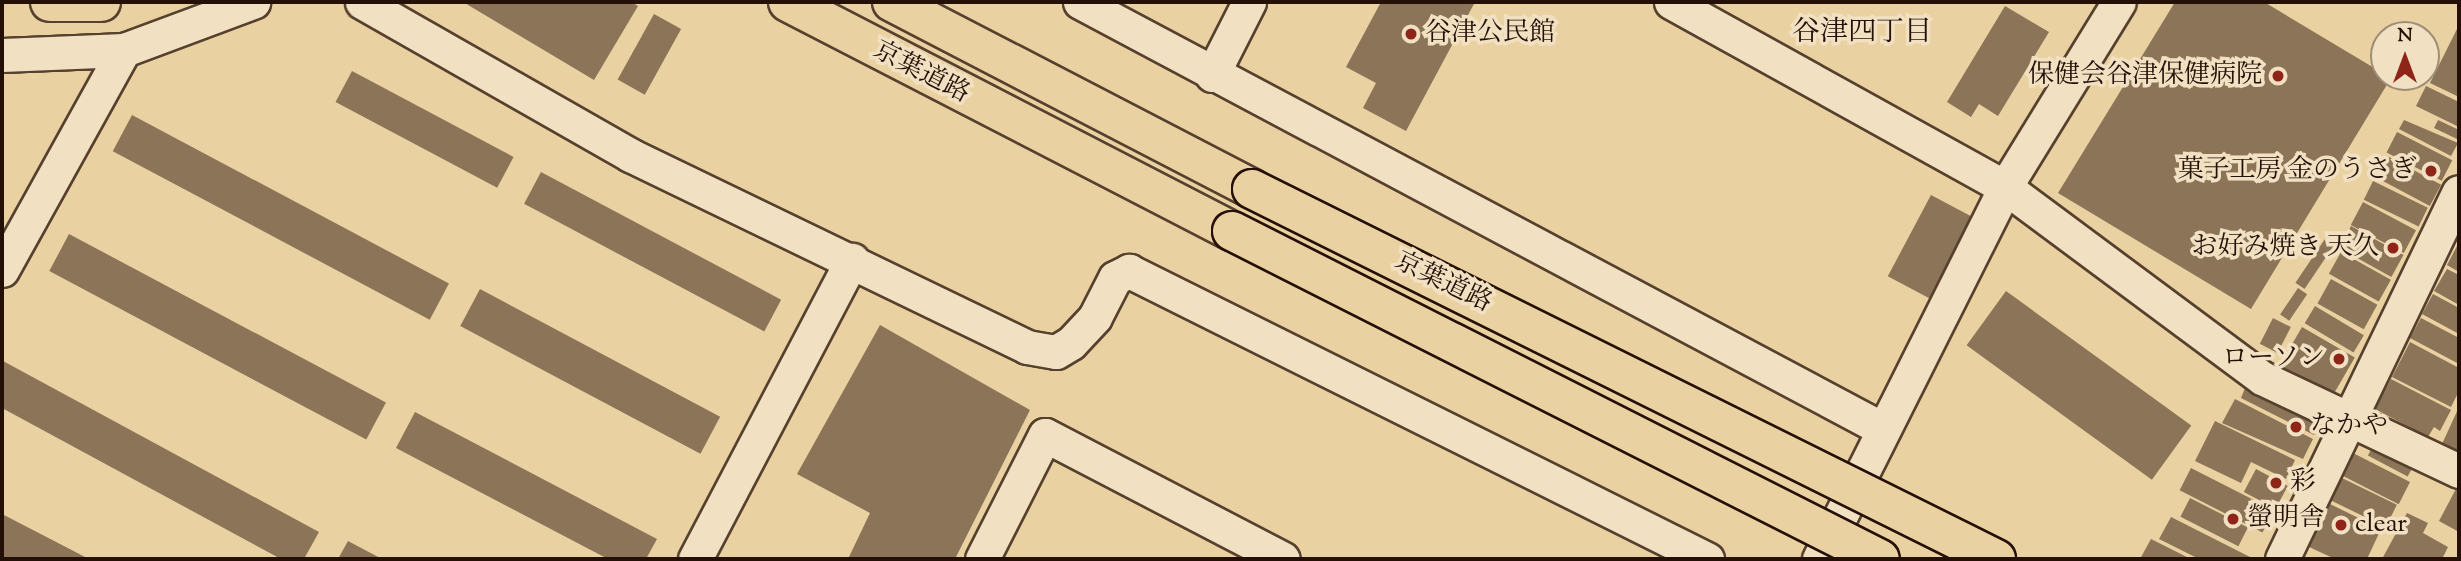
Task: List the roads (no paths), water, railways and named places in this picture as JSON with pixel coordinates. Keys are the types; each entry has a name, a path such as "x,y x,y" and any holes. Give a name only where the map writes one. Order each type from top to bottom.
{"highway":[{"path":"50,2 101,2"},
{"path":"766,2 875,50"},
{"name":"京葉道路","path":"788,2 875,50 1880,559"},
{"name":"京葉道路","path":"892,2 1996,559"},
{"path":"907,2 977,47"}],"street":[{"path":"2,55 124,50 253,2"},
{"path":"362,2 630,155 852,260 1027,347 1056,352 1095,317 1115,278 1129,271 1707,559"},
{"path":"1080,2 1212,75 1881,428"},
{"path":"1212,75 1249,2"},
{"path":"1671,2 2004,187 2262,378 2459,471"},
{"path":"1819,559 1881,428 2004,187 2119,2"},
{"path":"2,270 124,50"},
{"path":"2282,559 2347,418 2459,192"},
{"path":"695,559 852,260"},
{"path":"982,559 1045,435 1283,559"}],"place":[{"name":"谷津公民館","path":"1411,34"},
{"name":"保健会谷津保健病院","path":"2278,76"},
{"name":"菓子工房 金のうさぎ","path":"2431,171"},
{"name":"お好み焼き 天久","path":"2393,248"},
{"name":"ローソン","path":"2339,359"},
{"name":"なかや","path":"2296,427"},
{"name":"彩","path":"2276,483"},
{"name":"螢明舎","path":"2233,519"},
{"name":"clear","path":"2341,525"}],"district":[{"name":"谷津四丁目","path":"1862,33"}]}
